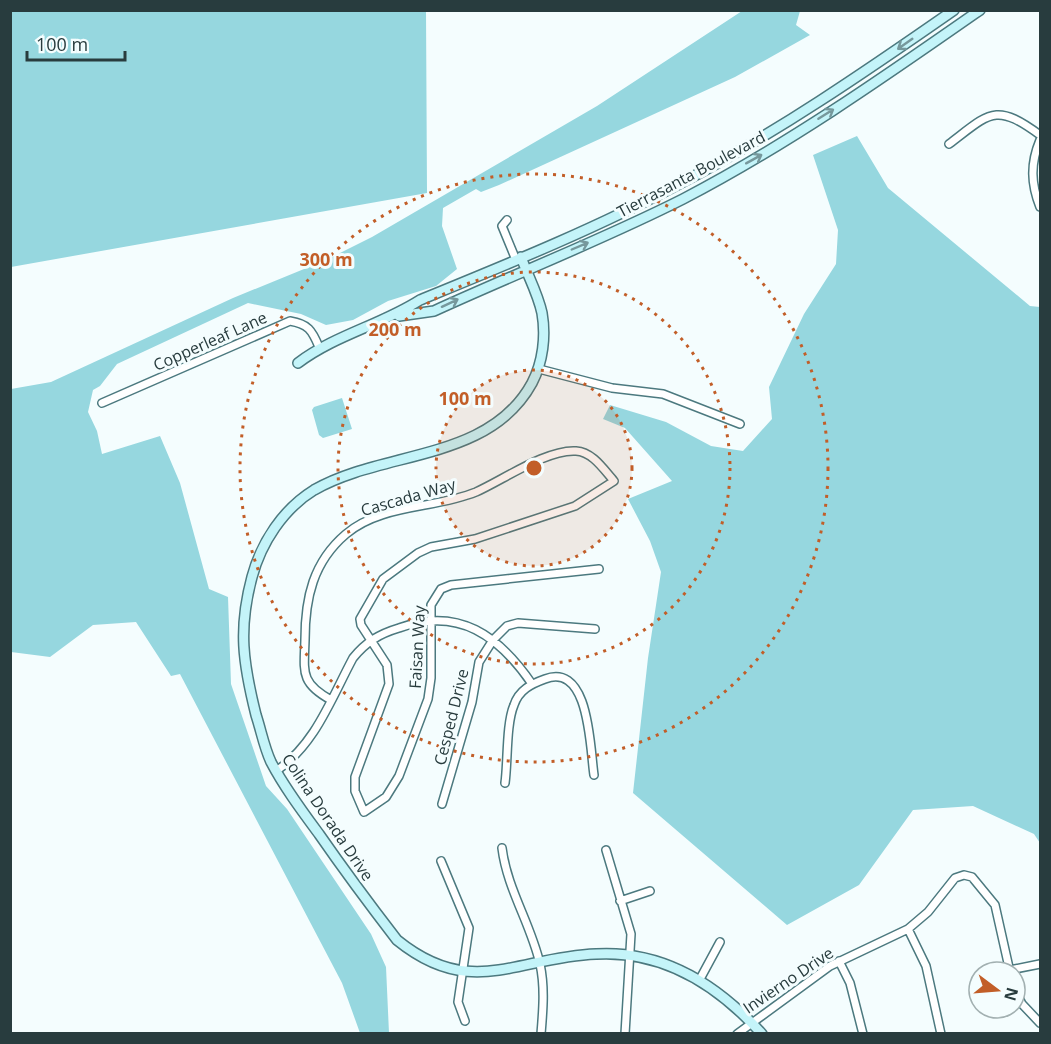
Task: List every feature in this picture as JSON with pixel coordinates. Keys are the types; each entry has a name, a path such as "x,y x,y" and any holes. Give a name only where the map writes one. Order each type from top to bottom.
{"street":[{"name":"Tierrasanta Boulevard","path":"298,363 319,347 394,317 420,300 519,259 682,183 811,107 954,10"},
{"name":"Tierrasanta Boulevard","path":"394,317 434,311 640,220 774,147 869,87 980,10"},
{"path":"774,147 774,138 802,119 811,107"},
{"path":"949,144 985,117 997,114 1019,119 1041,135"},
{"path":"1041,140 1032,165 1032,182 1041,207"},
{"path":"507,220 502,226 519,259"},
{"name":"Colina Dorada Drive","path":"519,259 526,270 542,314 543,342 539,369 525,395 503,419 476,436 345,475 313,491 295,505 272,532 255,564 242,626 245,672 264,744 276,771 360,892 397,940 432,963 464,972 511,970 597,954 631,955 682,969 700,979 739,1008 762,1034"},
{"name":"Copperleaf Lane","path":"102,404 290,321 304,323 313,331 319,347"},
{"path":"539,369 612,388 663,394 740,424"},
{"name":"Cascada Way","path":"331,700 314,690 304,672 305,607 318,567 347,533 367,521 473,493 556,454 576,451 585,453 594,458 614,481 574,506 475,540 431,547 393,568 383,579 360,619 370,640"},
{"name":"Faisan Way","path":"370,640 387,665 389,684 355,777 355,791 364,812 390,792 399,776 428,699 431,678 432,598 441,589 451,585 599,569"},
{"path":"276,771 294,760 309,742 352,658 370,640 415,622 430,620 455,622 480,631 513,657 532,684"},
{"name":"Cesped Drive","path":"442,804 472,702 479,662 493,640 507,626 518,623 595,629"},
{"path":"505,783 513,706 520,693 532,684 551,677 564,679 575,686 583,700 594,775"},
{"path":"502,848 504,867 540,963 544,999 541,1034"},
{"path":"606,850 631,934 625,1034"},
{"path":"441,861 469,928 459,1002 465,1021"},
{"name":"Invierno Drive","path":"737,1034 751,1021 839,961 908,929 928,912 955,878 964,874 972,877 994,905 1007,960"},
{"path":"621,901 650,891"},
{"path":"908,929 926,966 941,1034"},
{"path":"700,979 720,942"},
{"path":"839,961 854,995 863,1034"},
{"path":"1027,1009 1041,1023"}],"shaded area":[{"path":"10,11 426,11 427,193 11,267"},
{"path":"742,11 800,11 796,25 810,35 735,77 499,185 481,192 476,189 443,208 442,226 457,269 436,286 388,301 353,320 326,325 301,314 248,303 117,364 100,386 93,390 88,412 97,431 102,454 160,436 180,483 209,589 228,597 231,684 266,786 287,809 371,934 386,967 389,1033 360,1033 342,983 180,674 171,676 136,622 93,625 50,657 11,652 11,389 51,382 233,298 326,260 372,237 597,106"},
{"path":"857,136 888,188 1030,306 1040,307 1040,843 1034,834 973,806 913,810 859,885 787,925 633,793 648,658 661,572 650,541 628,499 672,481 625,428 603,419 610,405 666,422 711,446 743,451 772,419 769,387 804,314 836,264 838,230 813,155"},
{"path":"342,398 352,429 323,438 319,435 312,410 314,407"}]}
